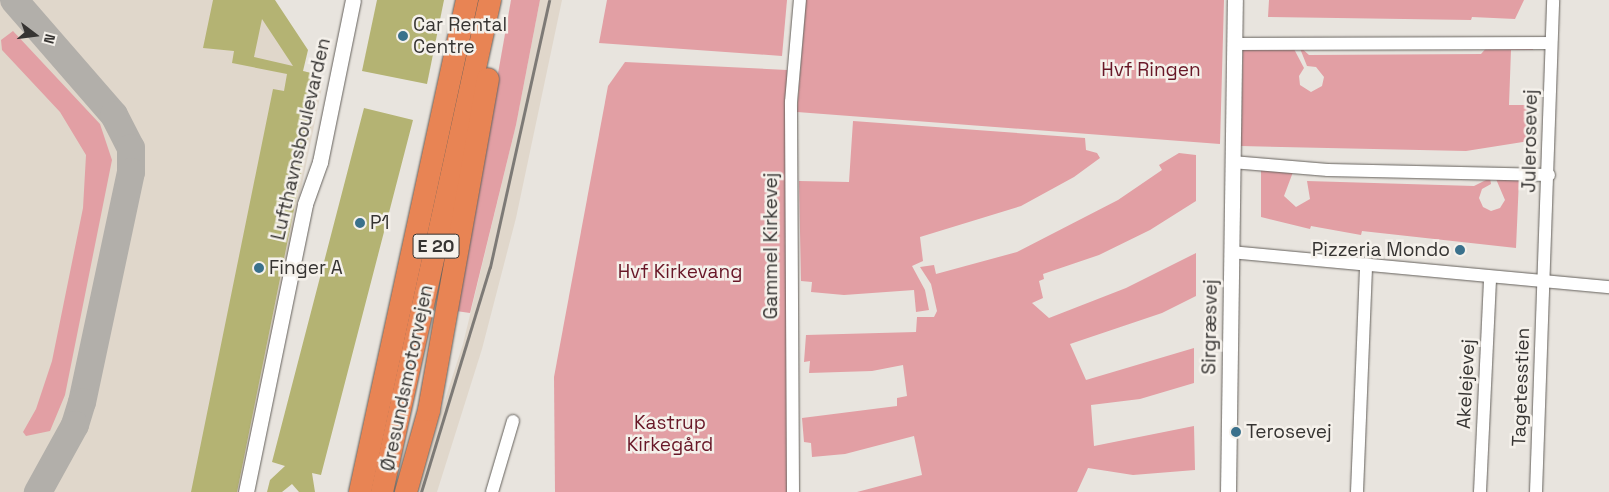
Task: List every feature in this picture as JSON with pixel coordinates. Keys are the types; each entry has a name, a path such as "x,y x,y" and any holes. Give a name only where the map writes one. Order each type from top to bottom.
{"highway":[{"name":"Øresundsmotorvejen","path":"360,492 467,0"},
{"name":"Øresundsmotorvejen","path":"382,492 490,0"},
{"path":"406,492 429,410 502,0"},
{"path":"346,492 372,389 400,304"}],"street":[{"name":"Lufthavnsboulevarden","path":"246,492 305,204 320,162 353,0"},
{"name":"Lufthavnsboulevarden","path":"255,492 311,216 328,166 362,0"},
{"name":"Gammel Kirkevej","path":"793,492 791,102 800,0"},
{"name":"Sirgræsvej","path":"1228,492 1235,0"},
{"name":"Julerosevej","path":"1543,283 1549,174 1553,0"},
{"path":"1235,44 1551,43"},
{"path":"1232,162 1337,170 1549,174"},
{"path":"1231,252 1609,288"},
{"path":"1357,492 1366,264"},
{"name":"Akelejevej","path":"1480,492 1490,277"},
{"name":"Tagetesstien","path":"1536,492 1543,283"},
{"path":"492,492 513,421"}],"shaded area":[{"path":"0,0 265,0 303,71 315,74 323,82 239,492 0,492"},
{"path":"540,0 562,0 516,218 482,349 437,492 415,492 463,344 516,125"}],"green space":[{"path":"511,0 540,0 516,125 470,313 456,311"},
{"path":"607,0 787,0 782,56 599,43"},
{"name":"Hvf Ringen","path":"806,0 1224,0 1220,144 797,112"},
{"path":"1269,0 1524,0 1515,19 1472,17 1471,20 1268,17"},
{"path":"13,31 100,124 112,160 65,395 50,431 26,436 23,432 36,409 52,361 83,208 86,155 60,112 2,50 1,40"},
{"path":"1243,46 1294,49 1304,68 1299,76 1300,85 1311,92 1322,86 1324,77 1316,67 1307,66 1299,46 1309,55 1481,54 1488,46 1533,46 1533,50 1511,50 1509,105 1528,105 1529,141 1466,151 1241,146"},
{"name":"Hvf Kirkevang","path":"625,62 787,70 787,492 555,492 554,377 608,86"},
{"path":"853,121 1085,138 1086,150 1097,153 1100,158 1074,177 1021,206 920,237 923,261 912,266 925,290 929,310 916,312 914,290 844,295 811,292 812,282 801,281 799,181 849,182"},
{"path":"1179,153 1196,155 1196,201 1150,230 1099,255 1043,274 1044,279 1039,281 1043,298 1032,303 1049,318 1126,288 1196,253 1196,296 1162,313 1070,344 1086,380 1194,348 1194,383 1140,399 1091,405 1094,446 1194,426 1195,470 1133,475 1088,468 1077,492 857,492 922,475 914,436 845,454 812,457 811,443 804,442 802,418 897,406 897,398 907,396 903,365 872,371 809,373 810,361 804,362 806,335 916,332 917,317 934,317 937,311 931,284 920,267 934,265 936,274 1017,252 1118,200 1162,170 1159,165"},
{"path":"1261,168 1293,172 1284,196 1296,207 1310,199 1307,181 1474,186 1490,178 1491,184 1482,189 1479,198 1483,207 1491,211 1500,208 1505,200 1496,179 1519,179 1516,248 1362,231 1361,235 1311,226 1310,229 1261,217"}],"building":[{"name":"Finger A","path":"213,0 275,0 308,50 303,71 315,74 308,109 314,110 237,492 191,492 273,89 284,91 287,74 232,63 234,51 203,48","holes":["262,19 293,66 254,57"]},
{"name":"Car Rental Centre","path":"377,0 444,0 427,84 362,71"},
{"name":"P1","path":"364,108 413,120 321,475 312,473 315,492 299,492 292,484 282,492 267,492 270,480 285,466 272,462"}],"taxiway":[{"path":"14,0 114,115 131,148 131,172 82,402 75,425 38,492"}],"railway":[{"path":"421,492 490,267 549,0"}],"place":[{"name":"Car Rental Centre","path":"403,36"},
{"name":"P1","path":"360,223"},
{"name":"Pizzeria Mondo","path":"1460,250"},
{"name":"Finger A","path":"259,268"},
{"name":"Terosevej","path":"1236,432"}],"park label":[{"name":"Kastrup Kirkegård","path":"670,434"}]}
